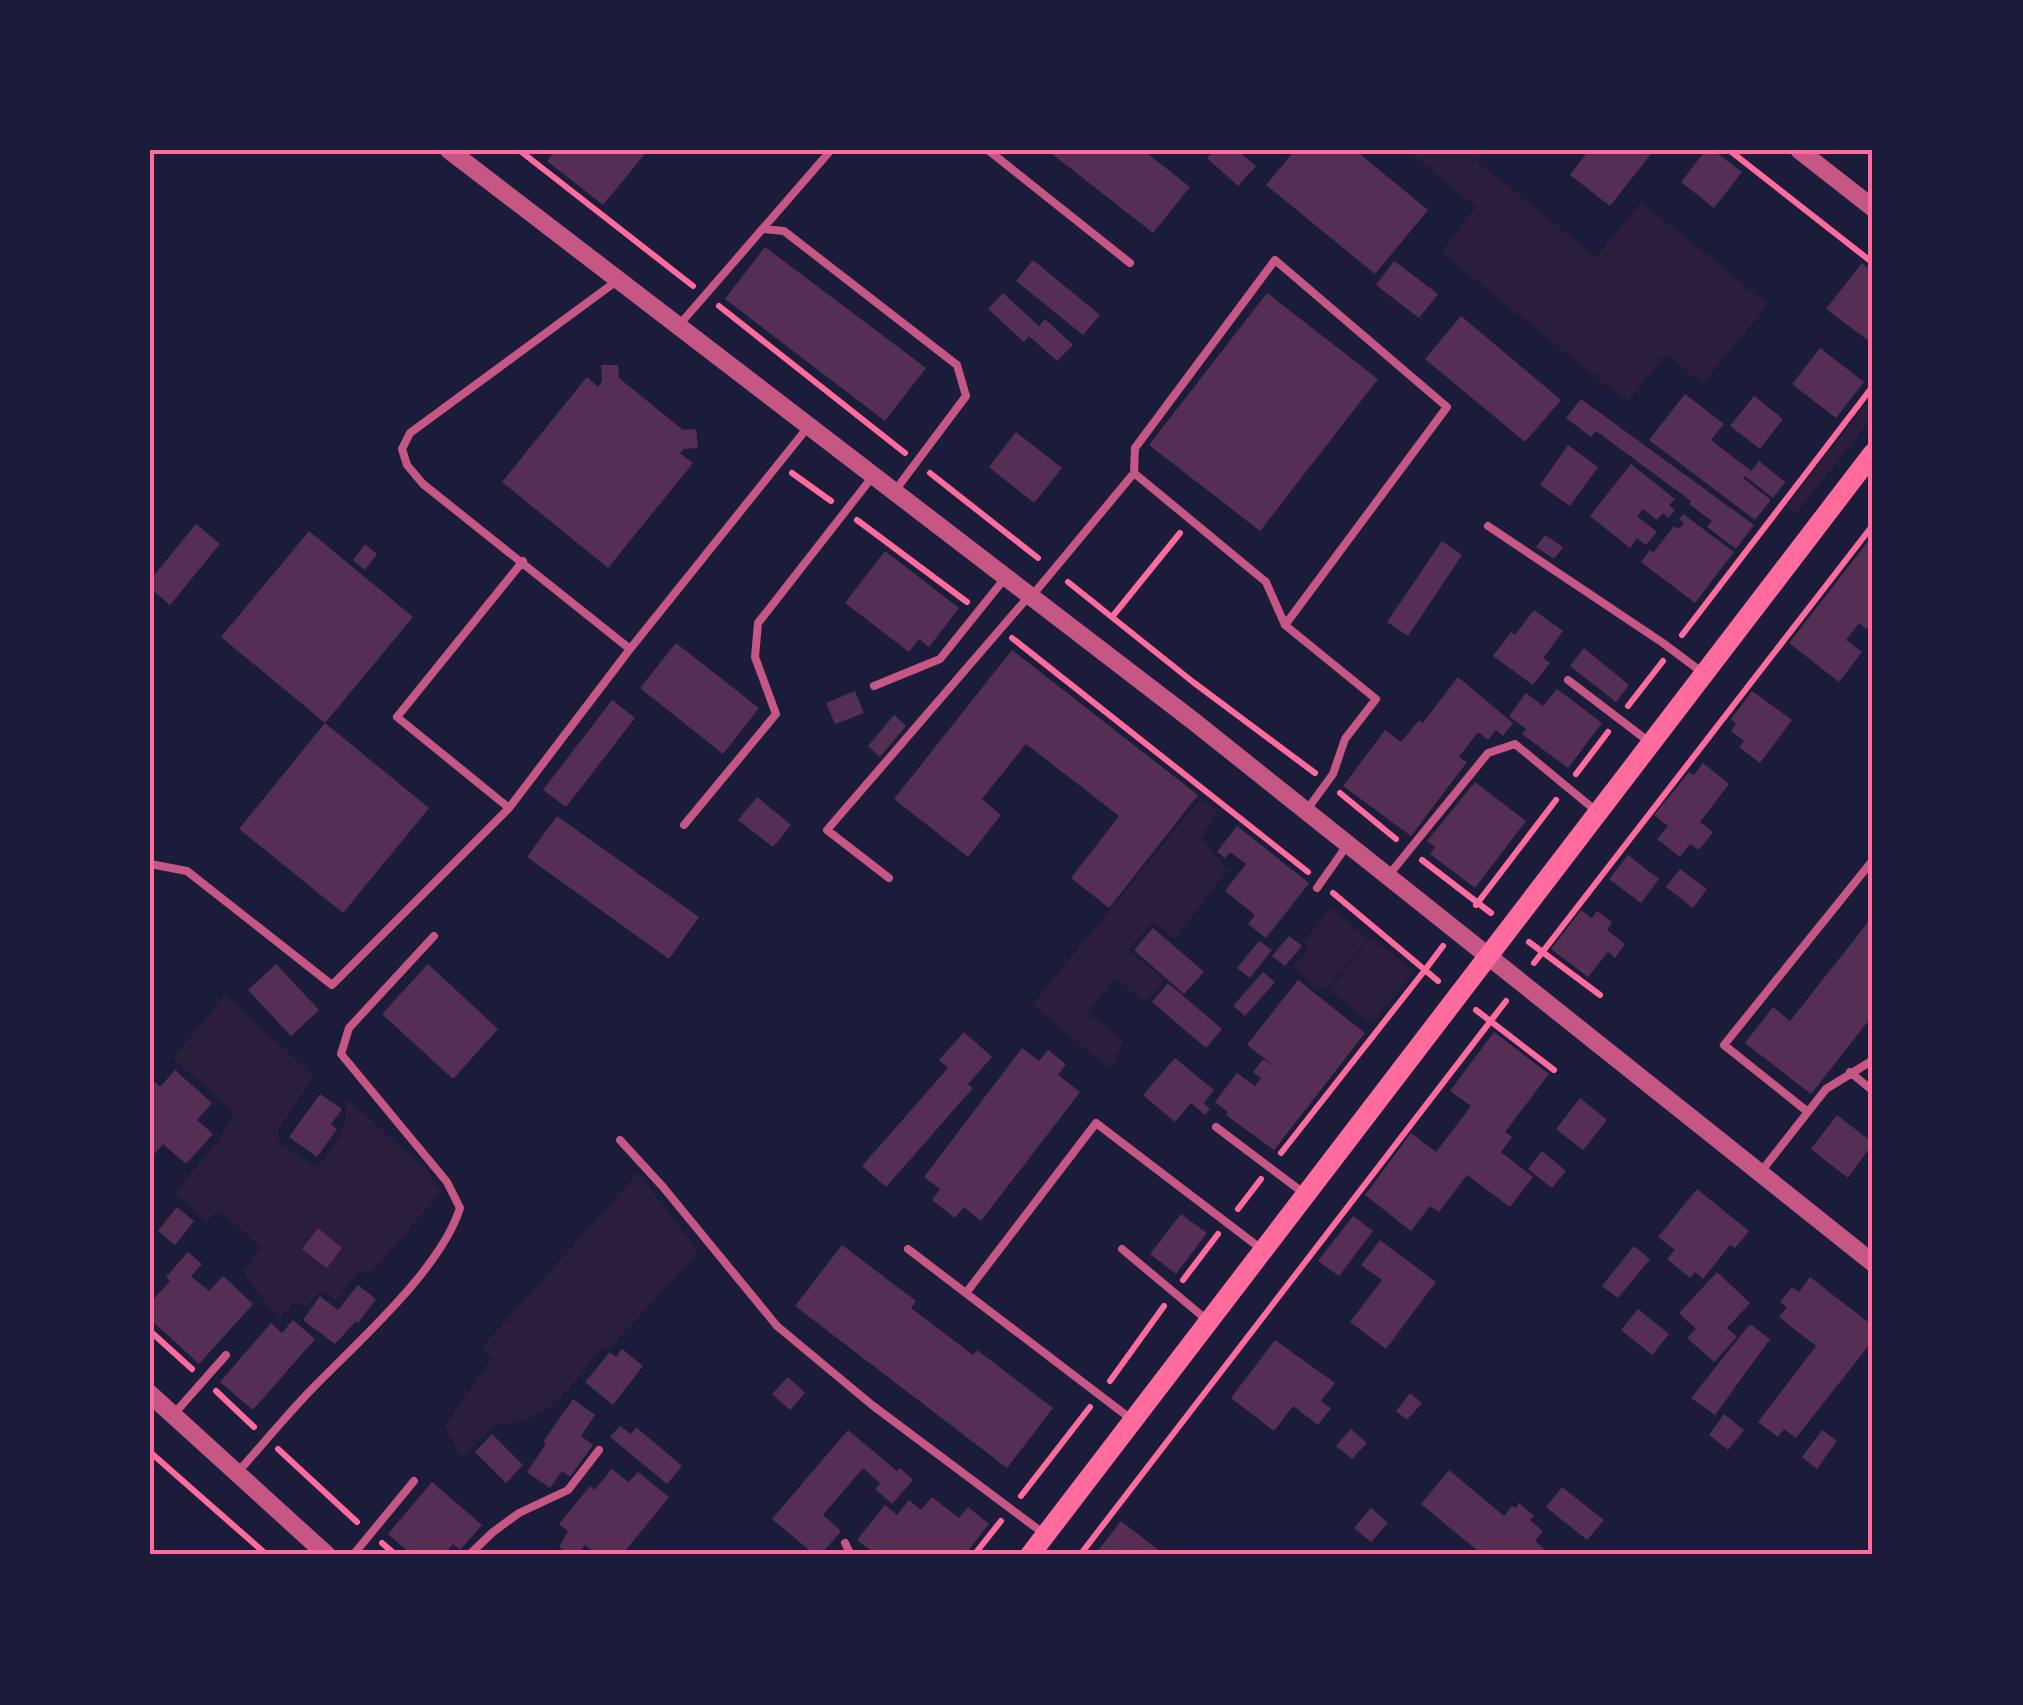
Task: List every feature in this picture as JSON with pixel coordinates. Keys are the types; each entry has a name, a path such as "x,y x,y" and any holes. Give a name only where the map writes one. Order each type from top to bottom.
{"main road":[{"path":"1030,1555 1873,453"}],"street":[{"path":"450,150 1306,811 1873,1263"},
{"path":"1799,150 1873,208"},
{"path":"150,1394 327,1555"}],"lane":[{"path":"678,326 831,150"},
{"path":"988,150 1130,263"},
{"path":"764,229 784,231 957,366 966,396 894,492"},
{"path":"890,878 828,830 1134,473 1135,448 1275,260 1447,407 1285,624"},
{"path":"618,280 410,433 402,449 407,465 423,484 630,649"},
{"path":"150,865 187,871 332,985 509,808 808,427"},
{"path":"1134,473 1266,582 1285,624 1376,699 1345,739 1327,782 1306,811"},
{"path":"684,825 776,714 755,657 758,623 874,476"},
{"path":"1488,526 1663,642 1703,674"},
{"path":"509,808 397,718 522,561"},
{"path":"874,686 940,660 1006,577"},
{"path":"1568,680 1650,742"},
{"path":"1388,876 1488,753 1515,744 1597,811"},
{"path":"1319,885 1348,844"},
{"path":"1808,1112 1724,1045 1873,860"},
{"path":"237,1473 310,1390 364,1339 452,1234 460,1208 447,1182 341,1054 348,1028 434,936"},
{"path":"1760,1173 1826,1089 1873,1060"},
{"path":"1850,1072 1873,1091"},
{"path":"966,1293 1096,1123 1264,1250"},
{"path":"1216,1127 1306,1195"},
{"path":"620,1140 663,1186 777,1326 872,1405 1045,1535"},
{"path":"908,1249 1133,1420"},
{"path":"1122,1249 1209,1322"},
{"path":"173,1415 226,1354"},
{"path":"469,1555 519,1513 568,1490 599,1450"},
{"path":"353,1555 414,1482"},
{"path":"845,1543 851,1555"}],"path":[{"path":"519,150 1600,996"},
{"path":"1730,150 1873,263"},
{"path":"779,463 979,611"},
{"path":"1112,617 1190,520"},
{"path":"1080,1555 1873,525"},
{"path":"974,1555 1425,970 1002,630"},
{"path":"150,1452 267,1555"}],"shaded area":[{"path":"1406,150 1484,150 1477,161 1596,257 1641,202 1768,304 1703,384 1666,355 1627,402 1441,252 1476,207"},
{"path":"1873,395 1873,416 1796,514 1786,507"},
{"path":"1201,798 1217,810 1201,838 1227,869 1176,939 1153,922 1128,949 1165,980 1145,1003 1115,978 1088,1013 1123,1040 1109,1068 1032,1005"},
{"path":"1331,908 1368,938 1326,990 1316,988 1293,967 1308,949 1304,941"},
{"path":"1371,937 1414,971 1371,1024 1329,990"},
{"path":"225,995 314,1076 278,1130 279,1142 317,1168 343,1127 345,1097 427,1170 441,1192 370,1274 360,1270 336,1300 321,1290 305,1307 294,1303 280,1317 267,1306 243,1271 261,1247 218,1209 207,1222 174,1193 220,1139 234,1112 173,1058"},
{"path":"638,1173 699,1252 610,1348 600,1349 556,1401 528,1419 495,1424 461,1459 445,1426 492,1358 482,1347"}],"building":[{"path":"556,150 648,150 603,205 547,161"},
{"path":"1047,150 1143,150 1190,187 1153,233"},
{"path":"1214,150 1237,150 1256,166 1238,186 1207,158"},
{"path":"1295,150 1355,150 1428,210 1375,274 1266,185"},
{"path":"1589,150 1654,150 1610,206 1570,175"},
{"path":"1706,150 1713,150 1742,172 1714,208 1681,182"},
{"path":"765,247 926,368 885,421 725,299"},
{"path":"1033,260 1100,315 1083,335 1016,281"},
{"path":"1394,261 1438,294 1419,318 1376,285"},
{"path":"1862,263 1873,272 1873,344 1826,309"},
{"path":"1003,293 1039,326 1045,319 1073,345 1057,361 1029,336 1024,342 988,309"},
{"path":"1267,293 1378,379 1260,531 1149,445"},
{"path":"1461,316 1561,400 1525,442 1425,359"},
{"path":"1820,348 1864,382 1836,418 1792,384"},
{"path":"601,365 618,365 619,378 683,430 696,429 698,448 680,453 693,463 608,568 502,482 587,377 598,387 602,381"},
{"path":"1685,394 1724,424 1711,440 1751,471 1759,461 1785,482 1773,498 1743,478 1771,500 1755,520 1649,440"},
{"path":"1754,396 1783,419 1760,449 1730,426"},
{"path":"1581,399 1754,525 1736,549 1707,527 1712,521 1689,504 1691,501 1596,431 1591,437 1566,418"},
{"path":"1016,432 1062,468 1034,503 989,467"},
{"path":"1568,445 1598,467 1570,506 1540,485"},
{"path":"1631,464 1675,499 1669,505 1675,510 1668,518 1663,513 1657,520 1643,509 1637,516 1657,532 1646,545 1637,538 1630,548 1590,516"},
{"path":"1683,514 1734,552 1695,603 1641,562 1674,526 1679,529 1684,523 1679,519"},
{"path":"196,524 220,544 170,605 150,588 150,580"},
{"path":"309,531 413,617 325,723 221,637"},
{"path":"1545,535 1563,547 1554,559 1536,547"},
{"path":"1873,535 1873,621 1866,629 1859,623 1846,640 1862,652 1839,682 1789,643"},
{"path":"1442,541 1462,555 1408,636 1387,622"},
{"path":"365,544 377,554 365,570 353,560"},
{"path":"885,551 959,608 929,647 919,639 909,652 845,603"},
{"path":"1534,610 1563,631 1543,658 1550,663 1533,685 1493,656"},
{"path":"676,643 759,708 723,754 640,688"},
{"path":"1584,648 1629,685 1616,702 1570,666"},
{"path":"1012,650 1198,795 1109,908 1071,878 1119,816 1026,744 982,799 1001,815 968,857 894,799"},
{"path":"1458,677 1513,723 1503,736 1496,730 1488,740 1478,732 1459,757 1467,762 1411,836 1343,786 1385,730 1401,742 1419,720 1423,723"},
{"path":"1557,689 1602,723 1568,768 1522,734 1526,729 1509,716 1526,693 1543,706"},
{"path":"855,691 864,713 835,724 826,703"},
{"path":"1752,691 1792,720 1760,763 1739,747 1744,741 1731,731 1736,724 1731,719"},
{"path":"612,700 635,718 566,807 543,790"},
{"path":"894,715 906,726 880,757 868,746"},
{"path":"325,723 429,808 343,913 239,829"},
{"path":"1703,763 1729,784 1700,822 1713,832 1699,850 1690,844 1680,857 1657,839 1668,826 1654,815 1689,772 1694,775"},
{"path":"1475,782 1526,821 1475,888 1430,854 1435,847 1427,841"},
{"path":"757,797 791,825 773,847 738,820"},
{"path":"557,816 699,917 669,959 527,857"},
{"path":"1237,826 1309,883 1266,938 1248,924 1255,915 1225,891 1246,864 1230,852 1225,858 1217,852"},
{"path":"1628,855 1659,879 1641,903 1609,879"},
{"path":"1680,869 1707,889 1693,908 1666,887"},
{"path":"1581,910 1592,918 1597,911 1612,922 1607,930 1625,944 1615,958 1608,952 1588,977 1551,949"},
{"path":"1873,916 1873,1015 1811,1094 1745,1043 1773,1007 1790,1021"},
{"path":"1153,928 1204,972 1184,994 1134,950"},
{"path":"1289,936 1302,946 1285,966 1272,956"},
{"path":"1259,941 1272,950 1250,978 1237,968"},
{"path":"276,964 319,1010 291,1036 248,990"},
{"path":"428,964 498,1029 453,1079 382,1014"},
{"path":"1263,972 1275,982 1245,1016 1233,1006"},
{"path":"1298,980 1365,1033 1274,1150 1226,1115 1228,1112 1215,1102 1237,1073 1255,1086 1261,1078 1253,1072 1263,1059 1277,1068 1247,1045"},
{"path":"1168,983 1222,1029 1206,1048 1152,1002"},
{"path":"964,1032 992,1057 968,1084 973,1088 886,1187 862,1166 948,1068 939,1060"},
{"path":"1494,1032 1549,1074 1505,1132 1512,1137 1501,1152 1533,1177 1510,1207 1467,1175 1439,1212 1430,1206 1411,1231 1365,1195 1411,1133 1436,1152 1471,1106 1450,1091"},
{"path":"1022,1048 1039,1061 1048,1050 1066,1064 1058,1075 1080,1092 981,1221 964,1207 955,1218 932,1200 940,1189 924,1177"},
{"path":"1175,1058 1214,1090 1204,1103 1210,1109 1205,1115 1191,1103 1175,1122 1143,1095"},
{"path":"175,1070 212,1103 197,1120 213,1134 186,1164 163,1144 150,1159 150,1088 155,1082 160,1087"},
{"path":"320,1094 342,1109 331,1124 337,1129 317,1157 289,1137"},
{"path":"1580,1098 1607,1120 1583,1150 1556,1129"},
{"path":"1837,1115 1873,1143 1848,1178 1811,1149"},
{"path":"1542,1151 1566,1171 1552,1188 1528,1169"},
{"path":"1697,1189 1749,1231 1735,1248 1730,1245 1703,1279 1695,1272 1690,1278 1667,1259 1675,1250 1658,1237"},
{"path":"177,1207 194,1221 175,1245 158,1231"},
{"path":"1181,1214 1207,1233 1176,1274 1150,1254"},
{"path":"1353,1216 1373,1231 1339,1276 1318,1261"},
{"path":"318,1228 342,1248 327,1268 302,1249"},
{"path":"1380,1240 1436,1282 1386,1349 1350,1322 1382,1280 1361,1265"},
{"path":"842,1245 916,1301 911,1308 973,1355 977,1350 1053,1408 1007,1468 795,1306"},
{"path":"1634,1246 1650,1259 1618,1298 1602,1286"},
{"path":"188,1252 202,1264 191,1276 209,1291 223,1276 253,1304 199,1364 150,1319 150,1303"},
{"path":"1717,1272 1750,1303 1727,1328 1737,1337 1714,1362 1687,1338 1696,1329 1679,1313"},
{"path":"1810,1277 1873,1326 1873,1340 1796,1438 1784,1429 1778,1437 1758,1422 1816,1346 1779,1317 1787,1307 1780,1302 1792,1287 1799,1292"},
{"path":"358,1285 376,1299 335,1344 303,1320 320,1296 338,1310"},
{"path":"1638,1309 1669,1334 1652,1355 1621,1330"},
{"path":"293,1320 315,1339 253,1410 220,1382 271,1323 282,1333"},
{"path":"1750,1324 1770,1339 1715,1415 1691,1398"},
{"path":"1275,1340 1335,1383 1321,1401 1331,1408 1318,1425 1293,1406 1274,1431 1231,1398"},
{"path":"622,1349 643,1366 613,1405 585,1382 610,1352 616,1357"},
{"path":"788,1377 805,1393 790,1410 772,1394"},
{"path":"1410,1393 1422,1403 1407,1420 1396,1411"},
{"path":"573,1399 595,1415 581,1436 593,1445 570,1477 562,1471 550,1488 527,1472"},
{"path":"1724,1414 1744,1430 1728,1450 1709,1435"},
{"path":"620,1426 631,1434 636,1427 682,1466 667,1484 610,1437"},
{"path":"1351,1429 1367,1443 1352,1459 1336,1446"},
{"path":"848,1430 913,1480 892,1504 875,1489 880,1483 863,1468 823,1515 841,1531 822,1553 818,1549 814,1554 772,1519"},
{"path":"1822,1430 1837,1441 1817,1469 1802,1457"},
{"path":"492,1434 523,1465 506,1483 475,1452"},
{"path":"612,1469 629,1482 638,1472 669,1497 622,1555 598,1555 585,1545 580,1552 570,1555 559,1547 568,1531 559,1524 590,1486 594,1490"},
{"path":"1449,1470 1504,1516 1519,1503 1543,1531 1535,1541 1551,1555 1483,1555 1421,1504"},
{"path":"432,1482 482,1525 460,1550 453,1544 444,1555 412,1555 388,1534"},
{"path":"1562,1487 1604,1520 1587,1540 1546,1507"},
{"path":"932,1497 959,1518 968,1507 989,1524 965,1555 876,1555 857,1540 885,1505 897,1515 909,1500 921,1510"},
{"path":"1371,1508 1388,1523 1371,1542 1354,1528"},
{"path":"1121,1521 1165,1555 1097,1552"}]}
